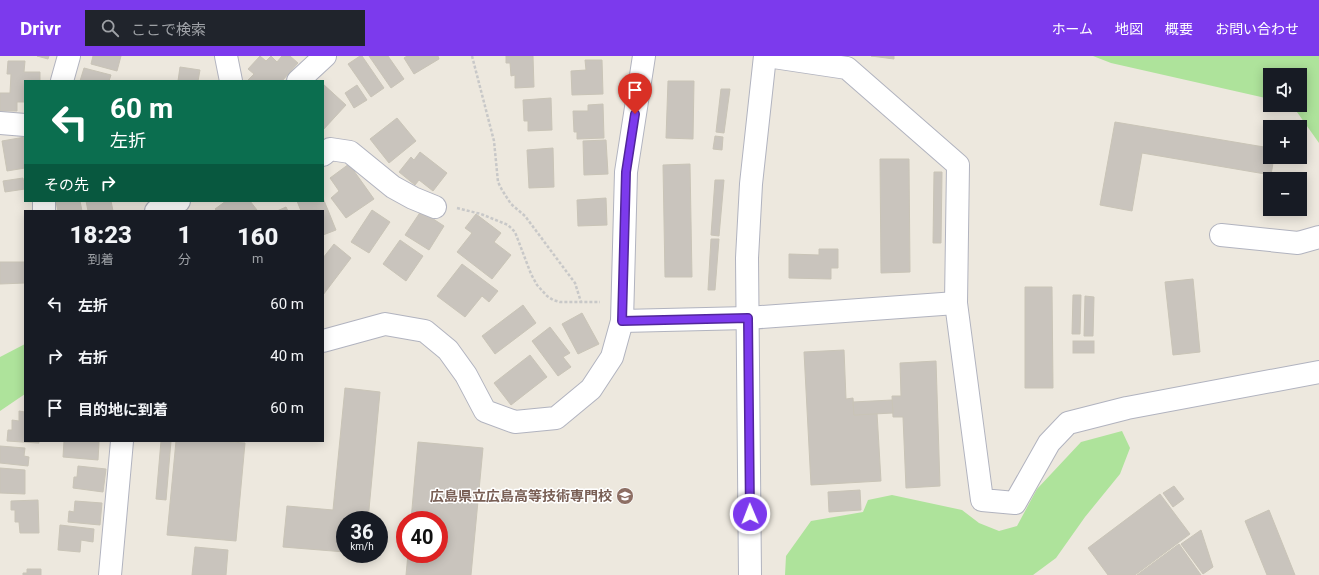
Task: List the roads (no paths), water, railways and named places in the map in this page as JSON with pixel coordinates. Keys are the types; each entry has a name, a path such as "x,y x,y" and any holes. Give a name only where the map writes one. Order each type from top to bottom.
{"street":[{"path":"62,80 69,56"},
{"path":"226,56 231,80"},
{"path":"299,80 325,56"},
{"path":"324,341 385,324 425,331 448,350 466,375 485,411 515,422 556,418 591,389 612,357 622,312 626,172 644,56"},
{"path":"750,575 748,258 751,184 766,56 847,68 958,165 956,303 982,500 1015,503 1048,442 1068,423 1127,408 1319,372"},
{"path":"0,123 24,125"},
{"path":"324,154 330,149 350,152 393,187 413,198 435,207"},
{"path":"158,210 178,202"},
{"path":"1221,235 1298,243 1319,237"},
{"path":"622,312 748,318 956,303"},
{"path":"110,575 122,442"}],"place":[{"name":"広島県立広島高等技術専門校","path":"625,496"}]}
